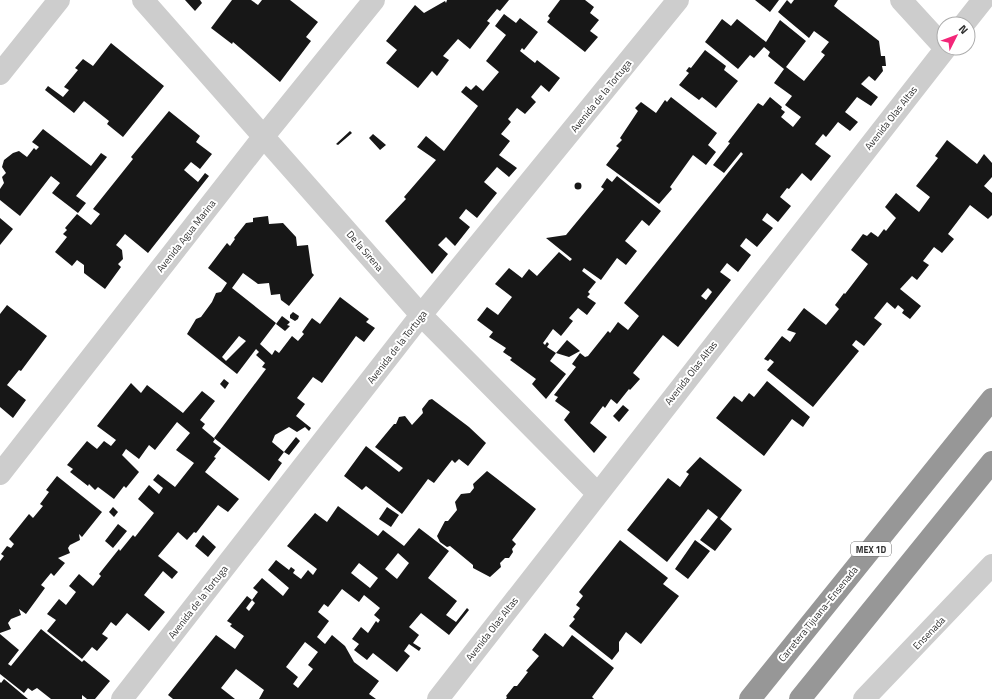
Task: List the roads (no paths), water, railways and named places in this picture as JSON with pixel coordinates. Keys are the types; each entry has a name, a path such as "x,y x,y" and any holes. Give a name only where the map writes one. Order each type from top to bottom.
{"highway":[{"name":"Carretera Tijuana–Ensenada","path":"750,699 992,399"},
{"path":"800,699 992,462"}],"street":[{"path":"0,74 59,0"},
{"name":"De la Sirena","path":"142,0 421,315 597,494"},
{"name":"Avenida Agua Marina","path":"0,474 264,136 374,0"},
{"name":"Avenida de la Tortuga","path":"122,699 421,315 678,0"},
{"path":"901,0 936,38"},
{"name":"Avenida Olas Altas","path":"438,699 939,56"},
{"name":"Ensenada","path":"864,699 992,565"}]}
